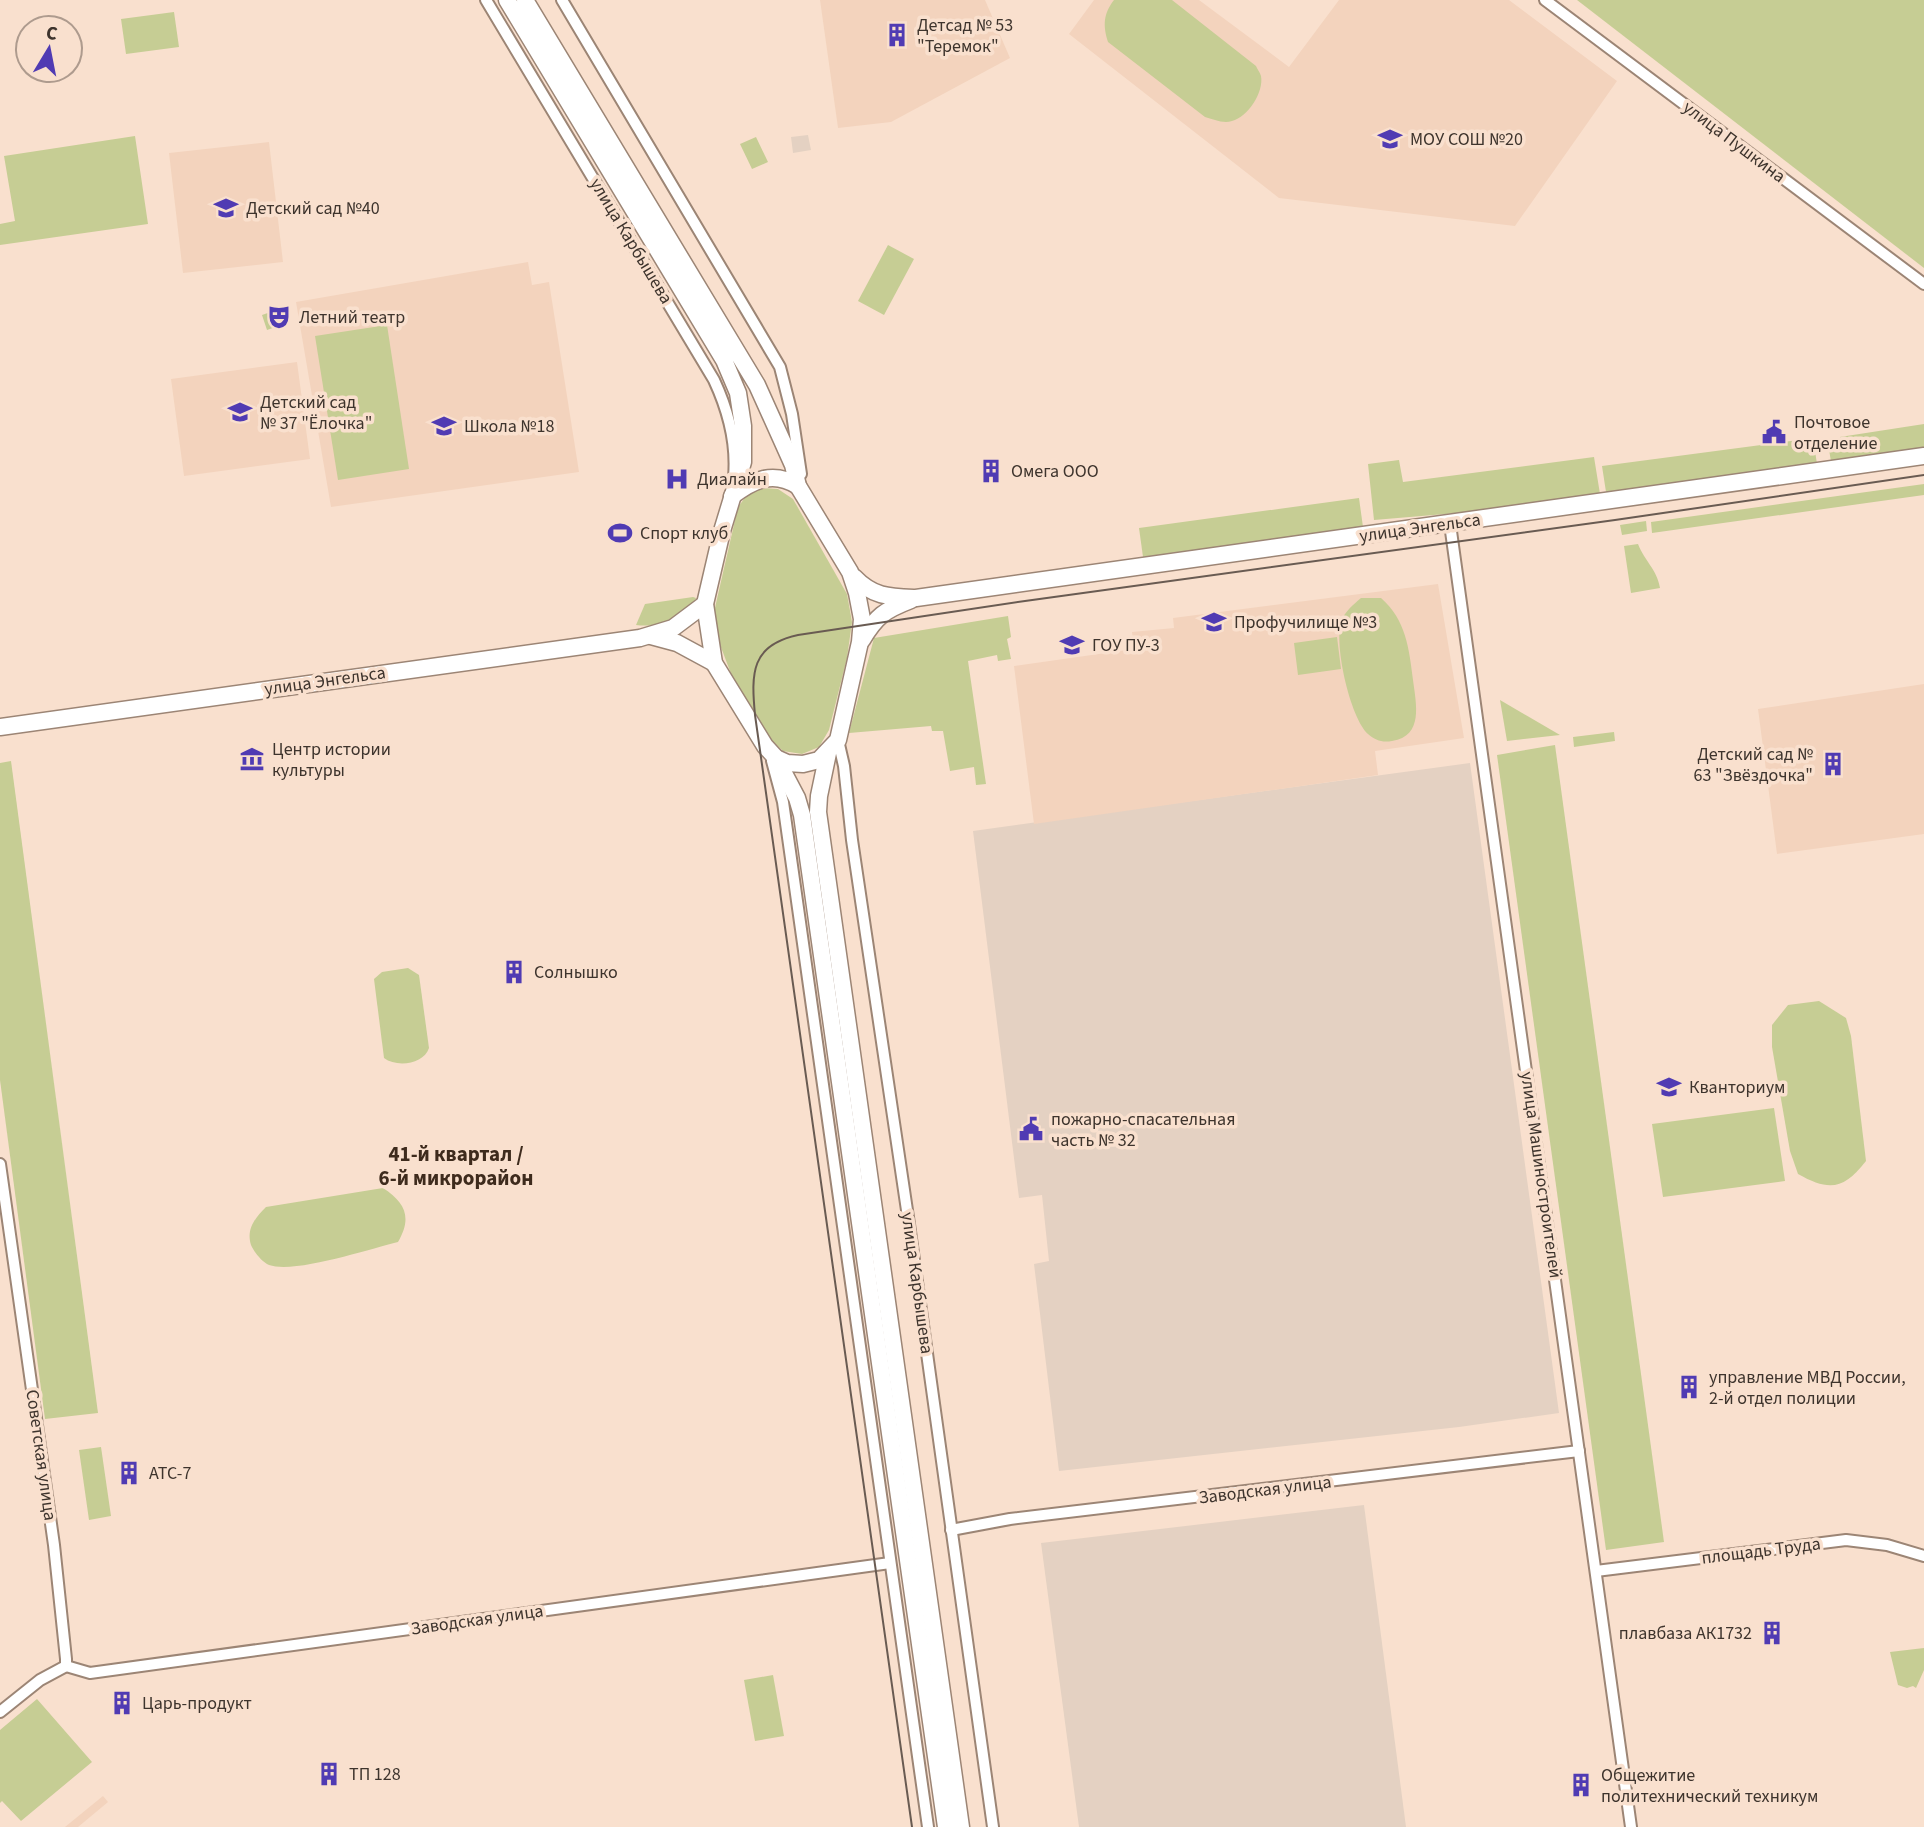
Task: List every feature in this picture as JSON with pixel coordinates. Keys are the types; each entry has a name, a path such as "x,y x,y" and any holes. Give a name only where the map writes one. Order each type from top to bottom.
{"street":[{"name":"улица Карбышева","path":"486,0 714,380 725,404 731,430 735,464 732,496"},
{"name":"улица Карбышева","path":"507,0 724,360 738,393 743,426 743,462 705,604 714,663 797,798 804,828 946,1827"},
{"name":"улица Карбышева","path":"525,0 757,385 793,465 799,489 850,572 857,593 862,619 860,642 819,796 818,812 961,1827"},
{"name":"улица Карбышева","path":"562,0 780,367 801,465 799,489"},
{"name":"улица Пушкина","path":"1545,0 1924,284"},
{"name":"улица Энгельса","path":"850,572 865,588 875,593 916,598 1924,456"},
{"path":"732,496 759,479 776,477 789,481 799,489"},
{"name":"улица Машиностроителей","path":"1450,524 1631,1827"},
{"name":"улица Энгельса","path":"860,642 880,614 916,598"},
{"name":"улица Энгельса","path":"0,727 651,636 681,623 705,604"},
{"name":"улица Энгельса","path":"651,636 677,643 714,663"},
{"name":"улица Карбышева","path":"833,747 844,766 852,840 993,1827"},
{"path":"773,755 787,763 803,764 819,760 833,747"},
{"name":"улица Карбышева","path":"773,755 783,802 928,1827"},
{"name":"Советская улица","path":"0,1164 54,1545 66,1666"},
{"name":"Заводская улица","path":"951,1530 1010,1519 1579,1451"},
{"name":"площадь Труда","path":"1597,1571 1846,1540 1887,1545 1924,1556"},
{"name":"Заводская улица","path":"66,1666 90,1673 890,1563"},
{"path":"0,1712 40,1679 66,1666"}],"shaded area":[{"path":"820,0 985,0 1010,58 891,122 838,128"},
{"name":"МОУ СОШ №20","path":"1094,0 1199,0 1289,67 1339,0 1509,0 1617,81 1515,226 1279,198 1069,34"},
{"path":"808,135 811,150 793,153 791,137"},
{"name":"Детский сад №40","path":"269,142 283,262 183,273 169,153"},
{"name":"Школа №18","path":"528,262 532,285 549,282 579,472 331,507 296,302"},
{"name":"Детский сад № 37 \"Ёлочка\"","path":"297,362 310,459 184,476 171,379"},
{"path":"1438,584 1464,738 1375,751 1378,775 1034,824 1014,666 1134,649 1132,632 1174,628 1173,618"},
{"path":"1924,684 1924,834 1777,854 1758,709"},
{"path":"1470,763 1559,1413 1459,1427 1059,1471 1034,1264 1049,1261 1042,1195 1019,1198 973,831"},
{"path":"1364,1505 1406,1827 1079,1827 1041,1543"},
{"path":"103,1796 108,1802 78,1827 65,1827"}],"green space":[{"path":"1114,0 1172,0 1256,66 1261,82 1254,103 1244,115 1229,122 1205,117 1108,42 1105,20"},
{"path":"1577,0 1924,0 1924,268"},
{"path":"174,12 179,47 126,54 121,19"},
{"path":"135,136 148,224 0,245 0,224 15,221 4,156"},
{"path":"756,137 768,162 752,169 740,144"},
{"path":"888,245 914,259 884,315 858,301"},
{"path":"282,308 287,323 267,330 262,315"},
{"path":"387,325 409,469 338,480 315,336"},
{"path":"1924,424 1924,449 1831,461 1827,439"},
{"path":"1813,438 1817,464 1606,492 1602,466"},
{"path":"1594,457 1600,494 1469,512 1374,520 1368,464 1399,460 1403,482"},
{"path":"1924,484 1924,495 1652,533 1651,522"},
{"path":"763,488 778,489 793,499 847,594 852,622 847,658 829,730 819,747 802,754 783,751 767,736 733,679 719,642 714,612 738,507 747,495"},
{"path":"1359,498 1363,527 1143,557 1139,528"},
{"path":"1646,521 1647,531 1622,535 1620,525"},
{"path":"1638,544 1660,588 1631,593 1624,546"},
{"path":"696,598 692,606 671,621 636,625 645,604"},
{"path":"1361,598 1381,598 1396,616 1408,646 1416,718 1409,733 1392,741 1373,738 1361,725 1345,680 1339,633 1341,622 1347,611"},
{"path":"1008,616 1011,637 1007,639 1011,659 998,661 997,655 968,661 986,784 976,785 974,767 950,771 943,731 932,731 931,726 849,733 874,638"},
{"path":"1337,637 1341,669 1298,675 1294,643"},
{"path":"1500,700 1560,735 1507,741"},
{"path":"1614,732 1615,741 1574,747 1573,737"},
{"path":"1555,745 1664,1542 1606,1550 1497,755"},
{"path":"11,761 98,1413 45,1419 0,1080 0,763"},
{"path":"408,968 419,975 429,1048 422,1058 416,1061 396,1063 384,1058 374,979 382,972"},
{"path":"1819,1001 1846,1018 1851,1036 1866,1161 1851,1177 1836,1185 1819,1184 1798,1174 1790,1151 1772,1047 1772,1025 1788,1005"},
{"path":"1774,1108 1785,1181 1663,1197 1652,1124"},
{"path":"383,1188 397,1199 404,1212 405,1226 398,1242 314,1264 281,1267 266,1264 251,1245 253,1224 266,1207"},
{"path":"101,1447 111,1516 89,1520 79,1450"},
{"path":"1924,1648 1924,1670 1916,1688 1898,1685 1890,1652"},
{"path":"773,1675 784,1736 755,1741 744,1680"},
{"path":"37,1699 92,1762 21,1821 2,1801 0,1803 0,1730"}],"tram line":[{"path":"912,1827 755,715 754,674 763,654 782,640 798,635 1924,475"}],"place":[{"name":"Детсад № 53 \"Теремок\"","path":"897,35"},
{"name":"МОУ СОШ №20","path":"1390,139"},
{"name":"Детский сад №40","path":"226,208"},
{"name":"Летний театр","path":"279,317"},
{"name":"Детский сад № 37 \"Ёлочка\"","path":"240,412"},
{"name":"Школа №18","path":"444,426"},
{"name":"Почтовое отделение","path":"1774,432"},
{"name":"Омега ООО","path":"991,471"},
{"name":"Диалайн","path":"677,479"},
{"name":"Спорт клуб","path":"620,533"},
{"name":"Профучилище №3","path":"1214,622"},
{"name":"ГОУ ПУ-3","path":"1072,645"},
{"name":"Центр истории культуры","path":"252,759"},
{"name":"Детский сад № 63 \"Звёздочка\"","path":"1833,764"},
{"name":"Солнышко","path":"514,972"},
{"name":"Кванториум","path":"1669,1087"},
{"name":"пожарно-спасательная часть № 32","path":"1031,1129"},
{"name":"управление МВД России, 2-й отдел полиции","path":"1689,1387"},
{"name":"АТС-7","path":"129,1473"},
{"name":"плавбаза АК1732","path":"1772,1633"},
{"name":"Царь-продукт","path":"122,1703"},
{"name":"ТП 128","path":"329,1774"},
{"name":"Общежитие политехнический техникум","path":"1581,1785"}],"district":[{"name":"41-й квартал / 6-й микрорайон","path":"456,1166"}]}
